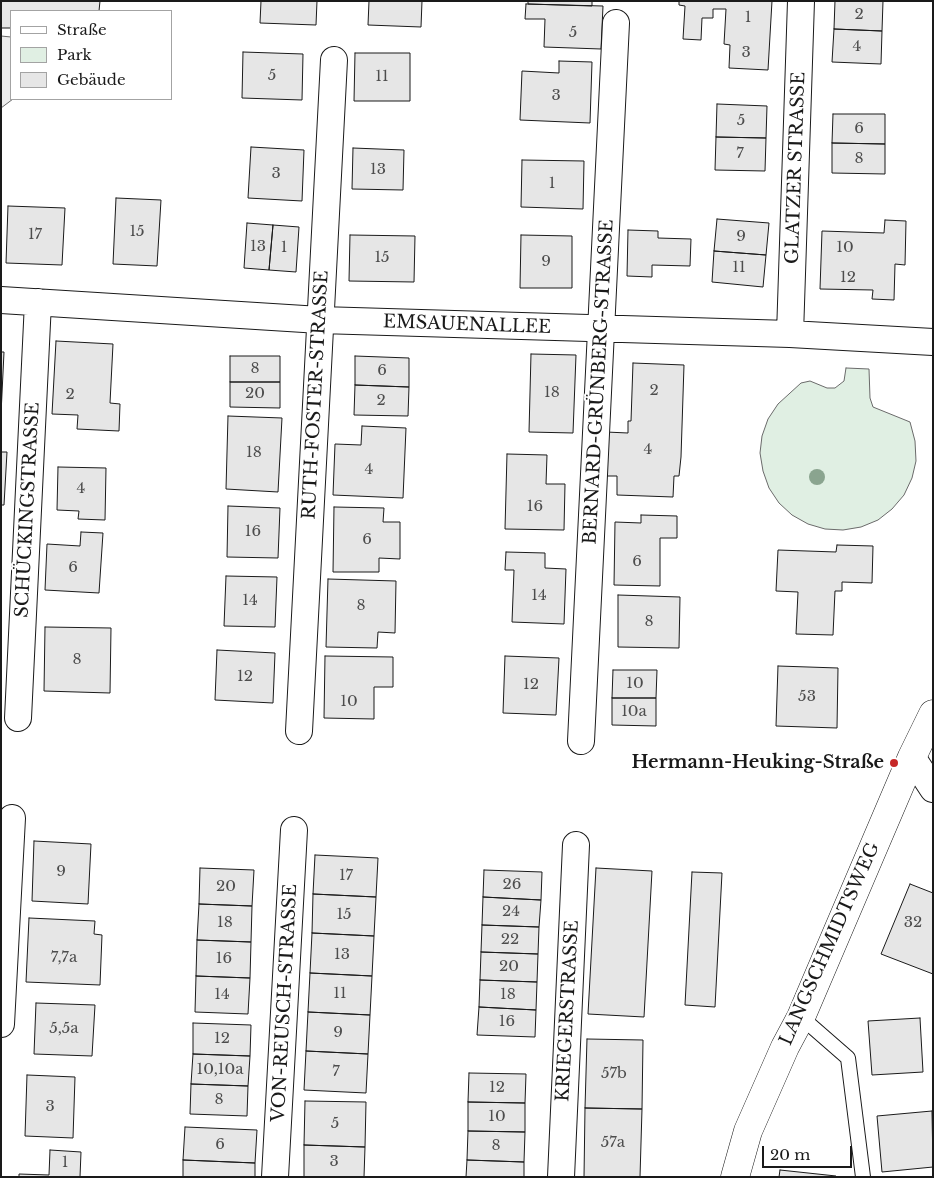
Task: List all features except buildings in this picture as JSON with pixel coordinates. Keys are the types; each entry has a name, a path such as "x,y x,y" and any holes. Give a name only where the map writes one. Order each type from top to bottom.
{"street":[{"name":"GLATZER STRASSE","path":"790,334 800,1"},
{"name":"BERNARD-GRÜNBERG-STRASSE","path":"581,741 616,23"},
{"name":"RUTH-FOSTER-STRASSE","path":"299,731 334,60"},
{"name":"EMSAUENALLEE","path":"1,300 320,320 790,334 933,342"},
{"name":"SCHÜCKINGSTRASSE","path":"18,718 38,302"},
{"name":"LANGSCHMIDTSWEG","path":"734,1177 748,1131 785,1046 801,1017 912,758 933,714"},
{"path":"912,758 933,789"},
{"path":"1,1024 12,818"},
{"name":"VON-REUSCH-STRASSE","path":"275,1177 294,830"},
{"name":"KRIEGERSTRASSE","path":"561,1177 576,845"}],"lane":[{"path":"801,1017 848,1058 862,1177"}],"green space":[{"path":"846,368 869,369 870,398 873,407 910,422 915,441 916,461 912,478 904,495 892,509 878,520 861,527 843,530 825,529 808,524 792,515 779,503 769,488 763,471 760,453 762,436 768,419 778,404 801,383 810,381 827,388 835,388 844,381"}],"shaded area":[{"path":"1,36 10,37 10,100 12,100 1,108"}],"place":[{"name":"Hermann-Heuking-Straße","path":"894,763"}]}
